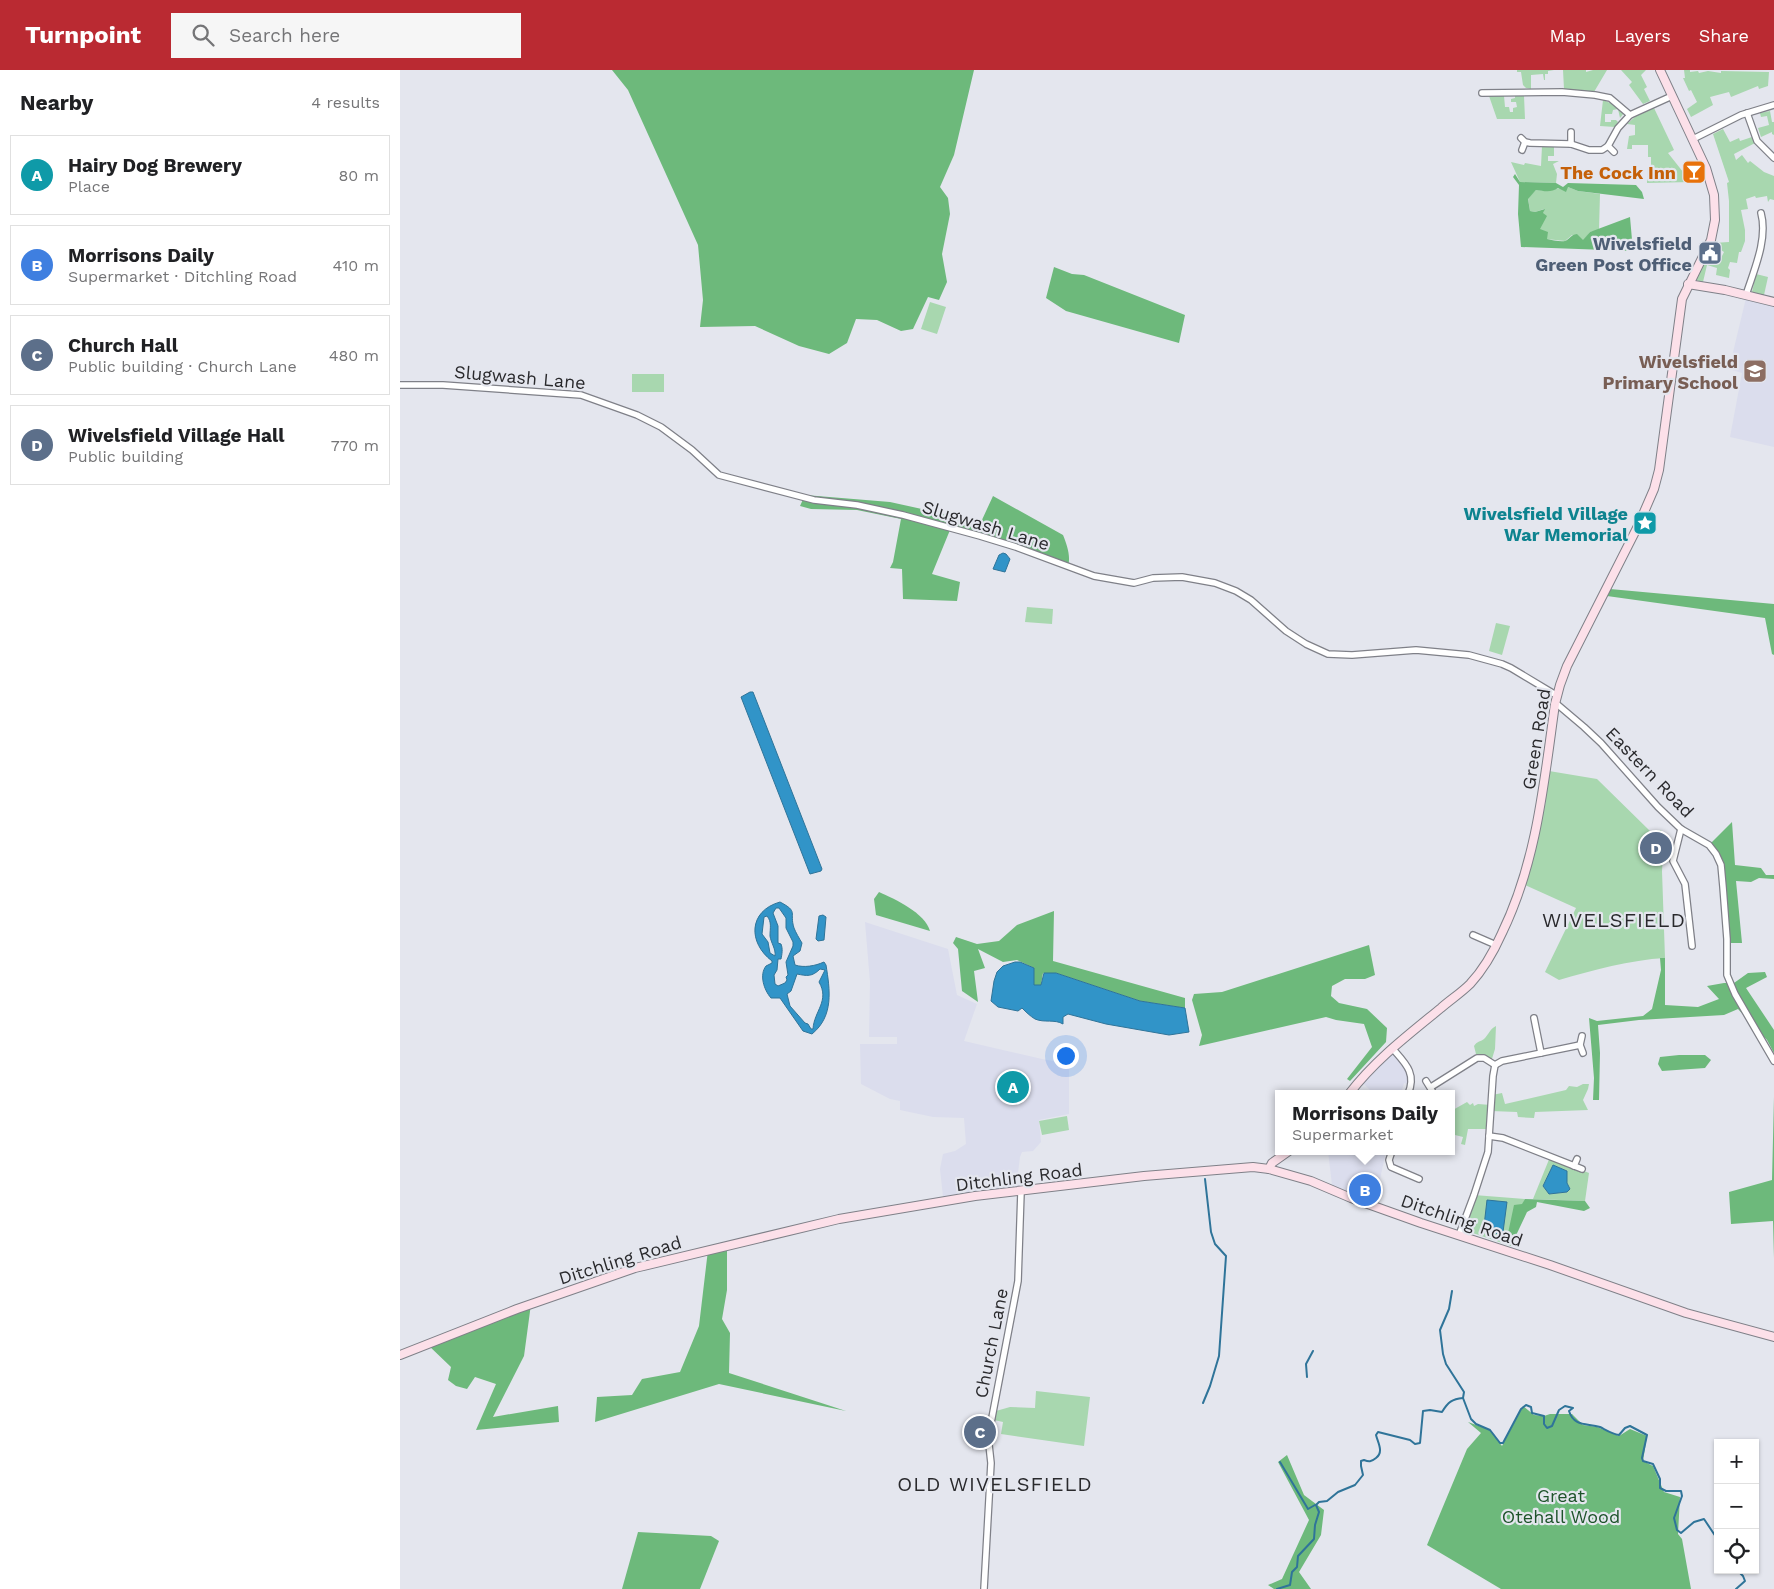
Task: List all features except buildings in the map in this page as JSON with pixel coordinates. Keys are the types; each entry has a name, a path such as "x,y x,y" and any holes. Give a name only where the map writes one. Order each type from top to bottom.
{"main road":[{"name":"Green Road","path":"1352,1090 1359,1080 1392,1048 1469,985 1486,963 1496,945 1510,917 1534,843 1556,695 1568,666 1614,575 1654,489 1659,470 1680,308 1688,284 1711,240 1715,220 1714,195 1706,168 1672,96 1662,70"},
{"path":"1688,284 1774,302"},
{"path":"1268,1169 1272,1163 1283,1155"},
{"name":"Ditchling Road","path":"400,1355 517,1309 635,1268 839,1219 975,1196 1169,1174 1253,1167 1268,1169 1311,1181 1359,1201 1686,1313 1774,1337"}],"street":[{"path":"1482,93 1562,92 1595,95 1610,98 1630,115"},
{"path":"1522,150 1523,140 1571,144 1593,150 1602,150 1608,146 1618,128 1630,115 1672,96"},
{"path":"1693,139 1747,113 1774,104"},
{"path":"1747,113 1757,141 1774,158"},
{"path":"1571,132 1571,144"},
{"path":"1608,146 1614,152"},
{"path":"1746,295 1763,240 1761,213"},
{"name":"Slugwash Lane","path":"400,385 443,385 581,395 636,415 661,427 692,450 719,475 814,500 857,505 903,515 1016,547 1094,576 1134,583 1153,578 1182,577 1214,583 1236,591 1250,600 1286,631 1306,644 1328,654 1352,655 1416,650 1469,655 1511,668 1556,695"},
{"name":"Eastern Road","path":"1555,704 1584,727 1658,807 1681,829 1709,845 1721,864 1727,939 1727,975 1735,994 1774,1061"},
{"path":"1681,829 1673,861 1685,884 1692,946"},
{"path":"1473,935 1496,945"},
{"path":"1534,1018 1541,1053"},
{"path":"1582,1036 1580,1045 1582,1053"},
{"path":"1458,1235 1488,1152 1495,1065 1502,1061 1580,1045"},
{"path":"1392,1048 1411,1073 1412,1084 1410,1090"},
{"path":"1426,1080 1431,1088 1477,1058 1484,1058 1495,1065"},
{"path":"1489,1136 1503,1138 1582,1169"},
{"path":"1391,1155 1389,1160 1391,1167 1419,1179"},
{"path":"1574,1166 1577,1159"},
{"name":"Church Lane","path":"984,1589 991,1463 990,1428 1018,1282 1021,1192"}],"shaded area":[{"name":"Wivelsfield Primary School","path":"1746,298 1774,305 1774,447 1730,437 1742,373 1729,369"},
{"path":"865,922 948,949 957,995 977,1004 964,1041 1069,1064 1069,1114 1039,1120 1041,1142 1033,1151 1022,1152 1020,1157 1017,1181 1021,1192 943,1197 940,1169 943,1154 955,1151 966,1144 964,1118 933,1117 900,1110 900,1101 890,1099 861,1084 860,1044 897,1044 897,1037 869,1037 870,982"},
{"path":"1391,1053 1406,1068 1408,1084 1404,1083 1402,1090 1370,1090 1362,1082"},
{"path":"1328,1155 1385,1155 1375,1203 1332,1185"}],"green space":[{"path":"612,70 974,70 954,155 940,187 948,198 950,214 942,254 947,282 939,300 928,297 913,329 901,331 877,320 856,319 847,343 829,354 799,346 755,326 700,327 703,300 698,245 628,90"},
{"path":"1517,70 1554,70 1548,71 1548,74 1545,74 1545,80 1543,74 1531,75 1531,89 1523,85 1521,72 1517,72"},
{"path":"1563,70 1586,70 1586,72 1607,70 1594,92 1564,89"},
{"path":"1621,70 1646,70 1641,75 1647,87 1644,89 1650,101 1643,104 1629,85 1632,82"},
{"path":"1684,70 1690,70 1690,72 1698,71 1699,73 1708,71 1721,73 1721,71 1769,72 1768,86 1759,89 1758,86 1731,97 1729,92 1710,97 1713,105 1691,117 1687,109 1697,102 1683,78 1685,78"},
{"path":"1489,96 1504,96 1505,107 1509,107 1510,112 1513,112 1513,108 1517,107 1516,102 1511,102 1511,99 1515,98 1515,96 1524,96 1525,119 1497,119"},
{"path":"1603,100 1615,105 1624,113 1620,118 1618,109 1613,110 1612,114 1605,114 1605,122 1616,120 1618,122 1615,127 1600,126"},
{"path":"1654,108 1674,150 1668,153 1691,182 1647,183 1647,168 1651,168 1651,157 1648,157 1648,145 1632,145 1632,149 1627,149 1629,136 1635,135 1635,125 1627,124 1636,116"},
{"path":"1770,111 1772,122 1774,122 1774,135 1772,132 1761,137 1758,128 1769,125 1767,116 1761,117 1760,113"},
{"path":"1723,129 1730,142 1739,138 1740,141 1752,137 1755,143 1734,154 1736,160 1742,155 1748,163 1750,161 1764,172 1774,176 1774,200 1770,199 1768,202 1767,196 1756,198 1755,196 1746,199 1748,209 1741,210 1745,241 1741,252 1739,252 1737,263 1730,262 1728,268 1730,270 1729,278 1716,275 1717,268 1707,265 1703,282 1696,280 1695,276 1704,260 1718,264 1724,252 1710,248 1713,243 1729,242 1727,183 1729,182 1713,134"},
{"path":"1542,146 1554,146 1554,156 1548,156 1548,161 1559,161 1553,164 1557,174 1556,183 1520,182 1511,162 1541,166"},
{"path":"1515,174 1520,182 1556,183 1563,187 1568,183 1636,185 1642,192 1644,199 1578,191 1568,187 1566,192 1558,188 1550,191 1536,190 1528,199 1530,211 1535,212 1545,209 1543,213 1547,216 1540,229 1548,232 1547,239 1565,241 1577,234 1583,240 1590,232 1630,217 1633,251 1521,247 1518,214 1519,185 1513,177"},
{"path":"1568,187 1578,191 1600,194 1599,230 1590,232 1583,241 1572,235 1565,241 1546,239 1539,229 1544,209 1535,212 1530,211 1528,198 1536,190"},
{"path":"1054,267 1072,274 1084,275 1185,315 1179,343 1066,311 1046,298"},
{"path":"1756,274 1768,277 1764,295 1752,292"},
{"path":"930,302 946,307 937,334 921,329"},
{"path":"632,374 664,374 664,392 632,392"},
{"path":"805,495 890,502 981,522 993,496 1063,535 1069,555 1068,567 950,530 932,574 960,582 957,601 903,599 902,569 890,568 893,562 901,519 857,510 811,509 800,506"},
{"path":"1610,589 1774,604 1774,655 1772,654 1765,618 1607,596"},
{"path":"1027,607 1053,609 1052,624 1025,622"},
{"path":"1496,623 1510,626 1502,655 1489,651"},
{"path":"1549,771 1597,779 1650,831 1661,830 1664,838 1662,871 1665,958 1625,963 1559,980 1545,972 1576,908 1525,885 1545,806"},
{"path":"1732,822 1735,865 1761,868 1766,875 1774,875 1774,879 1759,878 1751,882 1736,881 1742,943 1727,943 1721,865 1709,845"},
{"path":"879,892 916,913 927,924 930,931 876,915 874,899"},
{"path":"1054,911 1053,961 1185,998 1185,1008 1140,1001 1056,973 1043,973 1041,985 1034,985 1034,968 1017,960 1003,962 978,949 985,968 974,971 978,1002 962,991 958,949 953,943 956,937 977,944 999,941 1017,925"},
{"path":"1369,945 1375,975 1365,979 1345,979 1332,986 1331,996 1339,1003 1367,1009 1387,1028 1386,1042 1350,1081 1347,1079 1372,1047 1364,1024 1326,1017 1199,1046 1202,1035 1192,1000 1194,994 1222,992"},
{"path":"1660,958 1665,958 1665,1005 1698,1007 1719,999 1707,986 1734,983 1748,973 1765,972 1767,977 1746,988 1774,1030 1774,1053 1767,1040 1738,1009 1724,1015 1639,1020 1598,1025 1600,1053 1599,1100 1593,1100 1594,1078 1589,1018 1597,1021 1643,1016 1652,1009 1661,970"},
{"path":"1496,1026 1495,1049 1491,1062 1477,1058 1474,1046 1477,1042 1484,1039"},
{"path":"1705,1055 1711,1060 1705,1068 1662,1071 1658,1064 1660,1057"},
{"path":"1589,1084 1583,1100 1588,1110 1535,1112 1534,1118 1518,1117 1517,1112 1491,1111 1489,1129 1468,1129 1465,1145 1461,1144 1463,1137 1455,1135 1455,1109 1467,1102 1470,1105 1473,1103 1474,1106 1478,1104 1491,1105 1492,1095 1502,1093 1505,1104 1566,1090 1569,1086 1577,1087"},
{"path":"1774,1097 1774,1258 1773,1221 1731,1224 1729,1192 1772,1180"},
{"path":"1067,1116 1069,1130 1042,1135 1039,1121"},
{"path":"1550,1157 1589,1173 1585,1201 1533,1199","holes":["1553,1165 1567,1171 1567,1183 1570,1189 1567,1192 1549,1194 1543,1186"]},
{"path":"1474,1195 1525,1199 1507,1238 1511,1246 1461,1229"},
{"path":"1525,1199 1585,1201 1590,1208 1584,1211 1537,1202 1536,1207 1527,1212 1511,1246 1507,1238 1514,1205 1522,1204"},
{"path":"727,1245 727,1290 722,1319 730,1333 729,1373 846,1411 719,1384 595,1422 597,1397 632,1395 642,1379 680,1372 699,1326 708,1250"},
{"path":"531,1304 524,1356 493,1417 558,1406 559,1422 476,1430 496,1384 475,1377 467,1389 456,1386 448,1380 451,1367 427,1344"},
{"path":"1036,1391 1090,1397 1084,1446 1001,1434 1003,1422 994,1420 996,1411 1010,1407 1035,1408"},
{"name":"Great Otehall Wood","path":"1523,1406 1534,1415 1572,1414 1583,1425 1597,1427 1619,1436 1630,1429 1647,1436 1643,1461 1653,1466 1664,1492 1680,1497 1678,1534 1682,1539 1691,1589 1501,1589 1427,1545 1467,1449 1481,1433 1468,1422 1490,1430 1502,1446"},
{"path":"1287,1455 1304,1495 1324,1510 1321,1535 1299,1572 1311,1589 1274,1589 1268,1585 1282,1579 1309,1520 1278,1462"},
{"path":"638,1532 711,1536 719,1541 700,1589 622,1589"}],"water":[{"path":"1003,553 1010,559 1005,572 993,569 999,555"},
{"path":"753,692 822,869 821,871 810,874 741,697"},
{"path":"780,902 791,910 794,928 802,943 800,951 793,956 795,965 809,966 824,962 826,965 829,1002 824,1019 812,1034 803,1031 780,998 771,998 764,987 764,970 772,961 764,954 759,945 755,928 762,912 769,906","holes":["776,908 779,908 786,918 786,928 793,942 786,962 787,980 778,986 775,984 774,975 777,970 778,959 781,959 782,950 781,944 778,943 778,926 773,913","767,916 769,918 770,936 775,956 770,953 768,942 762,934 764,917","820,969 825,970 819,982 822,989 822,1000 813,1029 811,1029 790,1006 787,994 791,991 797,974 809,975"]},
{"path":"823,915 826,917 824,940 818,941 816,939 819,916"},
{"path":"1020,962 1034,968 1034,985 1041,985 1044,973 1056,973 1140,1001 1185,1008 1189,1032 1169,1035 1106,1024 1068,1014 1063,1017 1063,1024 1035,1019 1022,1008 1018,1011 998,1007 991,1001 997,972 1003,966"},
{"path":"1553,1165 1567,1171 1567,1183 1570,1189 1567,1192 1549,1194 1543,1186"},
{"path":"1487,1200 1507,1202 1501,1235 1486,1229 1484,1226"}],"waterway":[{"path":"1203,1403 1219,1356 1226,1256 1215,1244 1211,1232 1205,1179"},
{"path":"1452,1291 1449,1309 1440,1330 1443,1354 1446,1364 1464,1392 1463,1398 1471,1419 1476,1424 1490,1430 1500,1443 1503,1443 1521,1409 1526,1405 1531,1407 1532,1413 1544,1416 1544,1424 1547,1428 1552,1426 1559,1410 1565,1406 1573,1408 1569,1411 1574,1420 1582,1424 1600,1427 1614,1434 1619,1435 1625,1428 1630,1426 1647,1435 1642,1458 1643,1461 1653,1464 1660,1479 1660,1488 1666,1491 1681,1491 1682,1496 1674,1518 1677,1530 1681,1533 1694,1522 1704,1519 1714,1534"},
{"path":"1307,1377 1306,1364 1313,1351"},
{"path":"1277,1589 1290,1585 1292,1572 1297,1567 1298,1556 1314,1539 1315,1525 1319,1512 1316,1505 1319,1502 1327,1501 1338,1492 1355,1485 1363,1475 1361,1461 1371,1461 1380,1453 1376,1435 1378,1432 1410,1440 1415,1444 1420,1443 1423,1411 1442,1412 1451,1402 1463,1398"},
{"path":"1280,1462 1308,1509 1315,1505"},
{"path":"1736,1589 1745,1581 1741,1574"}],"place":[{"name":"The Cock Inn","path":"1694,172"},
{"name":"Wivelsfield Green Post Office","path":"1710,253"},
{"name":"Wivelsfield Primary School","path":"1755,371"},
{"name":"Wivelsfield Village War Memorial","path":"1645,523"},
{"name":"Wivelsfield Village Hall","path":"1656,848"},
{"name":"Hairy Dog Brewery","path":"1013,1087"},
{"name":"Morrisons Daily","path":"1365,1190"},
{"name":"Church Hall","path":"980,1432"}],"district":[{"name":"WIVELSFIELD","path":"1614,920"},
{"name":"OLD WIVELSFIELD","path":"995,1484"}]}
